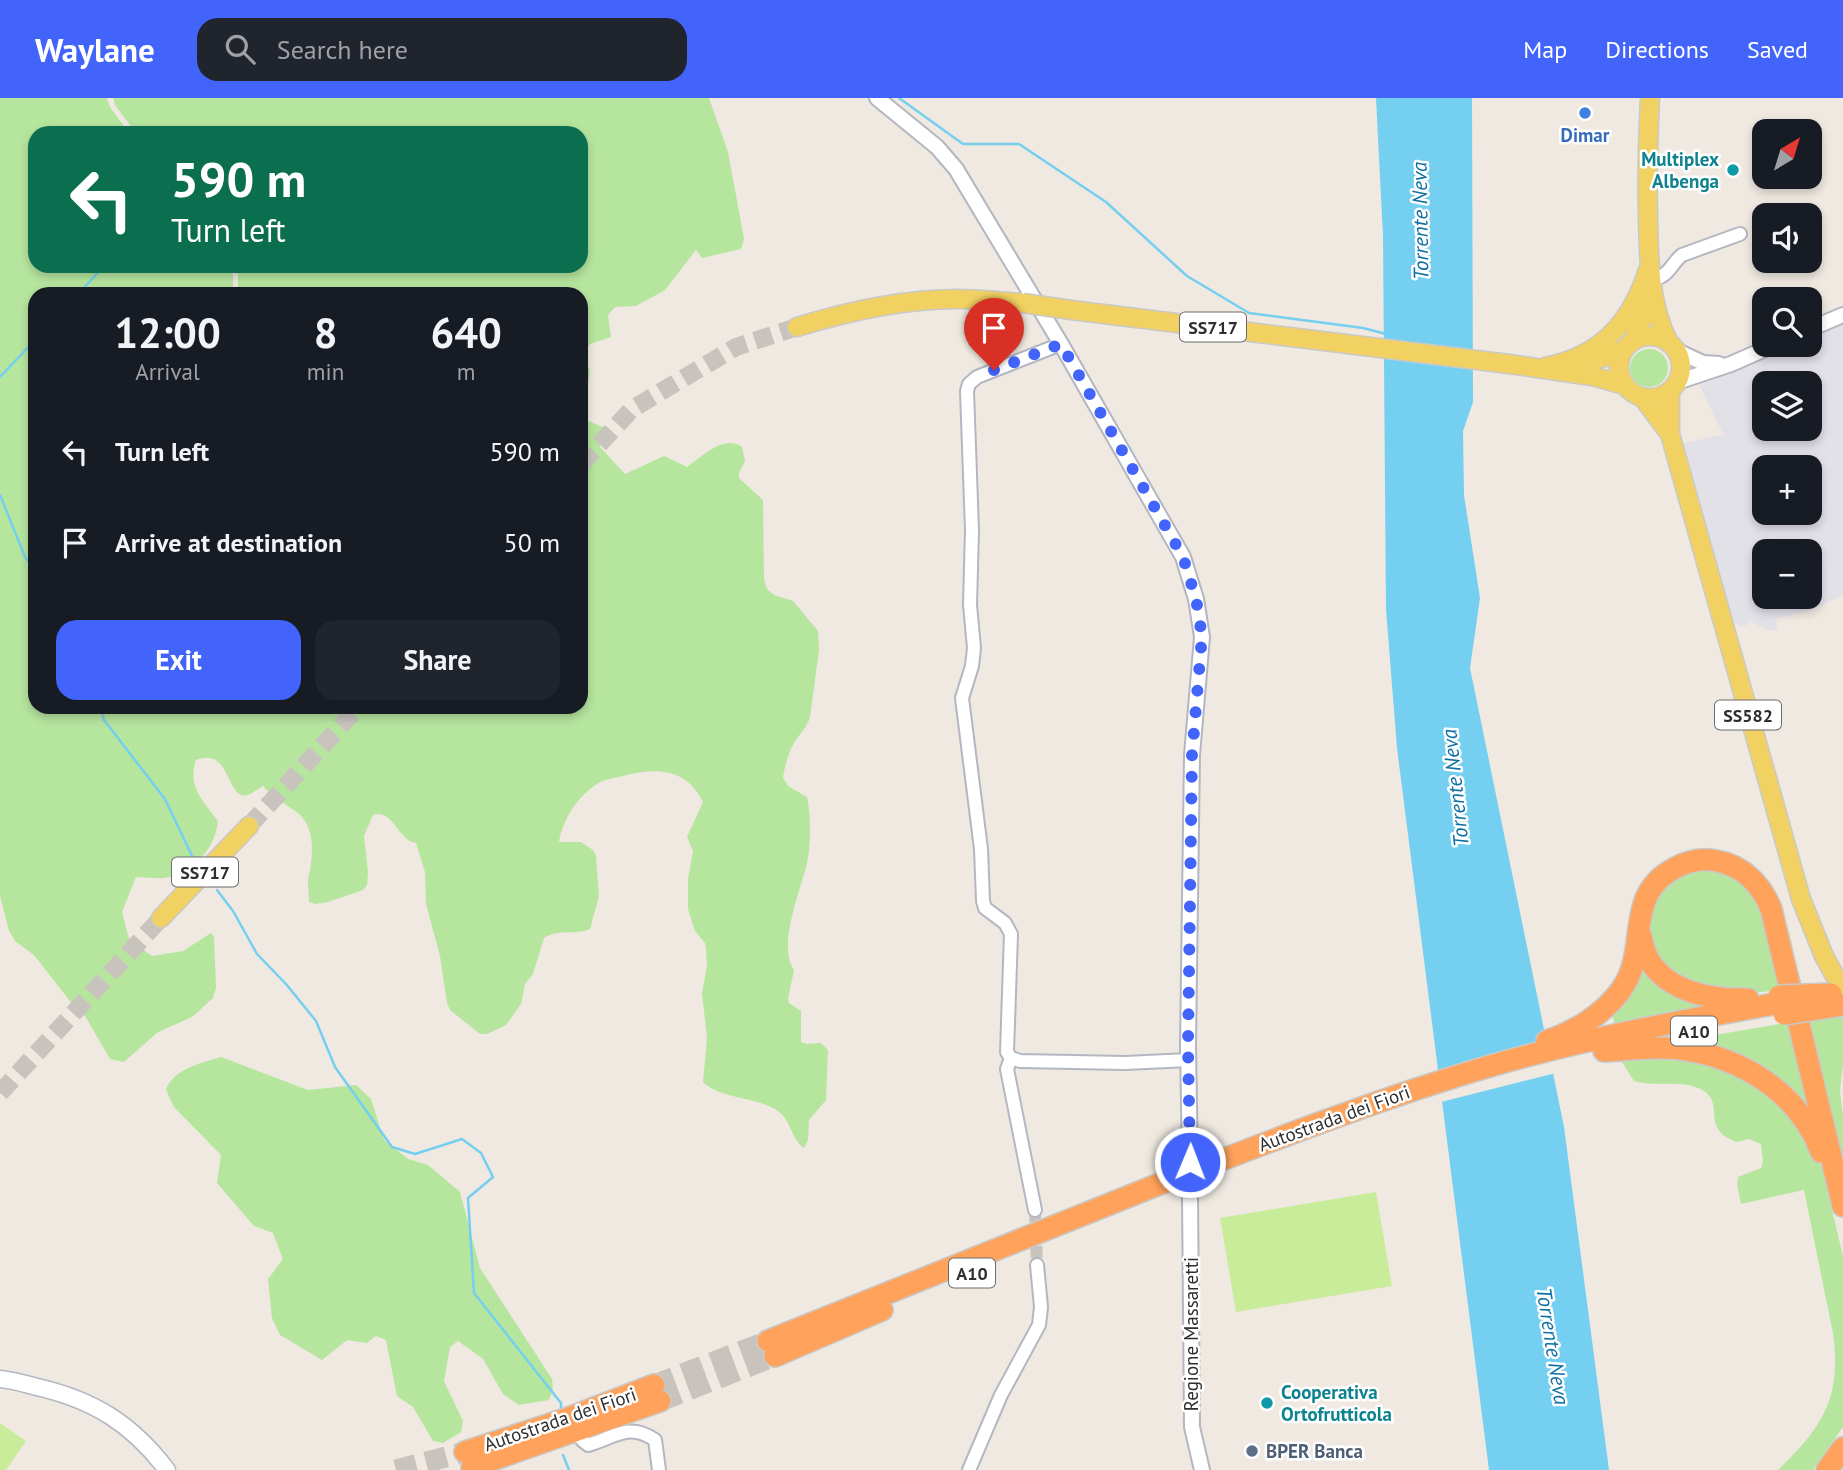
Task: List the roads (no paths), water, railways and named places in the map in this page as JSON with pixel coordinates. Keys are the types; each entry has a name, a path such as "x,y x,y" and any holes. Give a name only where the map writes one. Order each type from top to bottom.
{"highway":[{"path":"1481,1069 1568,1032 1598,1012 1619,992 1634,963 1640,912 1647,893 1661,877 1679,865 1700,860 1721,862 1741,870 1755,882 1771,909 1842,1200"},
{"path":"1638,929 1645,953 1655,968 1687,990 1720,999 1781,1004 1840,996"},
{"name":"Autostrada dei Fiori","path":"771,1349 903,1301 1402,1093 1481,1069 1603,1045 1781,1004"},
{"path":"1603,1045 1680,1049 1728,1061 1755,1074 1778,1090 1801,1114 1815,1136 1842,1200"},
{"name":"Autostrada dei Fiori","path":"1281,1143 1603,1045"},
{"name":"Autostrada dei Fiori","path":"469,1459 578,1414 657,1393"},
{"path":"1827,1470 1843,1448"}],"main road":[{"path":"1650,98 1647,173 1651,277 1659,321 1680,360 1680,371 1674,386 1662,396 1643,398 1624,385 1619,374 1619,365 1643,318 1651,277"},
{"path":"1548,366 1586,354 1609,338 1628,316 1651,277"},
{"name":"SS717","path":"797,327 844,314 917,302 959,299 1023,303 1548,366 1624,385"},
{"path":"1628,346 1651,337 1672,347"},
{"name":"SS717","path":"1548,366 1589,362 1628,346"},
{"name":"SS582","path":"1674,386 1670,434 1801,899 1840,996"},
{"name":"SS582","path":"1643,398 1670,434"},
{"name":"SS717","path":"161,918 249,826"},
{"path":"0,1379 66,1393 105,1412 128,1427 167,1470"}],"street":[{"path":"877,98 937,147 956,169 1061,344 1183,557 1196,599 1202,636 1192,755 1190,1162"},
{"path":"1651,277 1661,278 1670,272 1675,261 1682,255 1740,234"},
{"path":"1822,324 1843,315"},
{"path":"1061,344 977,377 967,391 972,530 970,605 974,648 972,666 962,698 981,849 983,901 985,908 1005,923 1011,934 1007,1052 1020,1061 1125,1063 1189,1060"},
{"path":"1672,347 1703,363 1731,364"},
{"path":"1674,386 1752,355"},
{"path":"1012,1058 1007,1069 1035,1210"},
{"name":"Regione Massaretti","path":"1190,1196 1192,1427 1202,1470"},
{"path":"969,1470 1001,1395 1040,1325 1037,1265"},
{"path":"582,1440 588,1445 625,1431 643,1432 655,1440 659,1470"}],"water":[{"name":"Torrente Neva","path":"1376,98 1472,98 1473,402 1463,431 1464,495 1480,598 1470,668 1564,1127 1609,1470 1489,1470 1397,748 1386,609 1383,236"}],"waterway":[{"path":"899,98 963,144 1019,144 1106,202 1187,276 1249,313 1363,328 1386,334"},
{"path":"84,287 98,273"},
{"path":"0,377 28,347"},
{"path":"0,495 28,561"},
{"path":"102,714 165,799 199,866"},
{"path":"217,890 233,911 257,954 316,1021 335,1067 392,1147 415,1154 462,1139 481,1153 493,1177 468,1198 474,1293 561,1403 561,1410"},
{"path":"563,1455 569,1470"}],"tunnel":[{"path":"588,456 632,409 736,347 797,327"},
{"path":"249,826 352,714"},
{"path":"0,1093 161,918"},
{"path":"1035,1210 1037,1265"},
{"path":"654,1385 768,1341"},
{"path":"660,1401 775,1356"},
{"path":"396,1470 465,1452"}],"place":[{"name":"Dimar","path":"1585,113"},
{"name":"Multiplex Albenga","path":"1733,170"},
{"name":"Cooperativa Ortofrutticola","path":"1267,1403"},
{"name":"BPER Banca","path":"1252,1451"}]}
